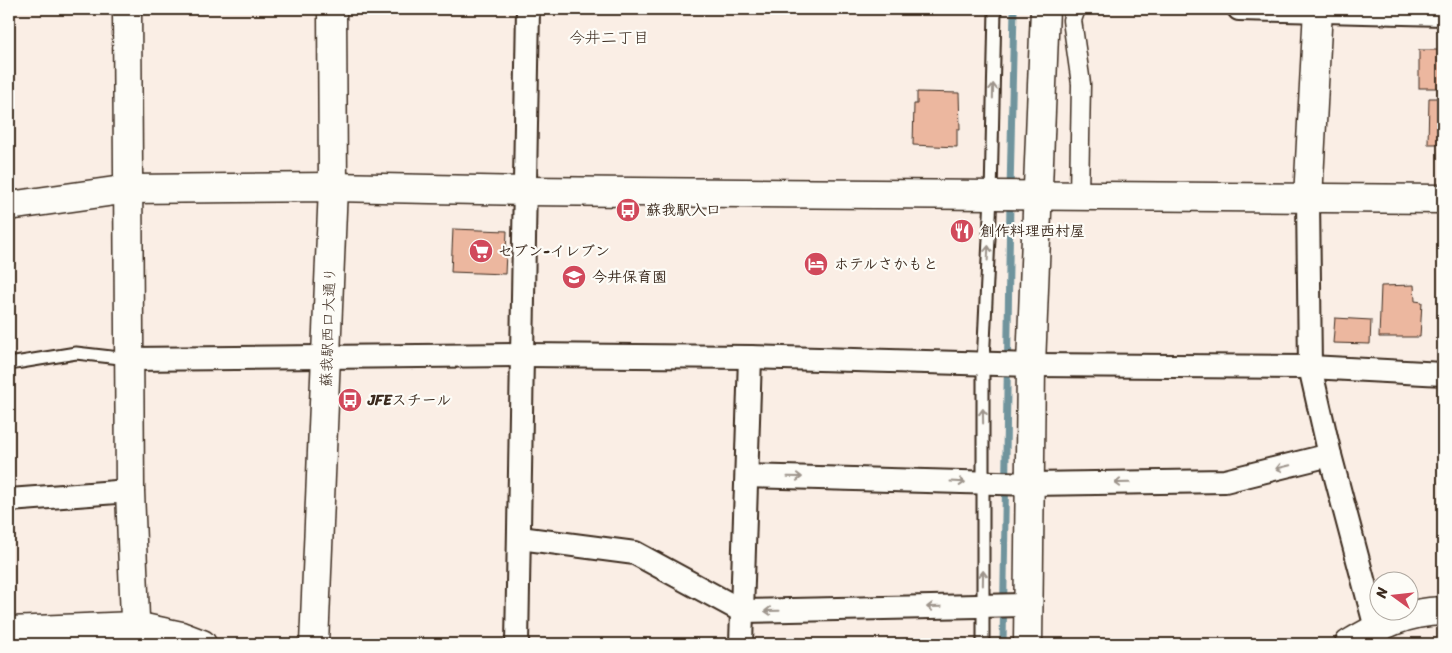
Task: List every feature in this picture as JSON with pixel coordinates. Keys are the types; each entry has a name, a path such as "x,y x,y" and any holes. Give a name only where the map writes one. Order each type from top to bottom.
{"street":[{"path":"127,9 130,492 135,635"},
{"name":"蘇我駅西口大通り","path":"314,644 333,187 332,9"},
{"path":"517,644 528,9"},
{"path":"1028,644 1031,365 1045,9"},
{"path":"1076,9 1072,20 1082,84 1079,195"},
{"path":"1239,9 1318,9 1443,14"},
{"path":"1318,9 1308,199 1310,367 1330,455 1376,628"},
{"path":"9,206 129,189 333,187 526,191 1443,199"},
{"path":"129,359 523,355 750,357 1031,365 1310,367 1443,374"},
{"path":"741,644 750,357"},
{"path":"746,476 1031,484 1225,481 1330,455"},
{"path":"9,500 130,492"},
{"path":"520,538 635,553 742,611 1027,605"},
{"path":"1349,644 1376,628 1405,615 1443,611"},
{"path":"9,632 180,636 202,644"}],"lane":[{"path":"983,644 983,364 991,196 995,9"},
{"path":"9,364 76,353 129,359"}],"building":[{"path":"1419,50 1443,50 1443,88 1419,88"},
{"path":"917,92 959,93 960,129 957,129 957,147 913,145 914,104 917,104"},
{"path":"1429,98 1443,98 1443,144 1428,144"},
{"path":"453,229 507,231 505,274 451,272"},
{"path":"1414,285 1415,301 1422,302 1420,337 1379,337 1381,286"},
{"path":"1335,318 1371,320 1370,344 1333,343"}],"waterway":[{"path":"1010,191 1014,9"},
{"path":"1003,644 1010,202"}],"place":[{"name":"蘇我駅入口","path":"628,210"},
{"name":"創作料理西村屋","path":"962,231"},
{"name":"セブン-イレブン","path":"481,251"},
{"name":"ホテルさかもと","path":"816,264"},
{"name":"今井保育園","path":"574,277"},
{"name":"JFEスチール","path":"350,400"}],"district":[{"name":"今井二丁目","path":"609,37"}]}
